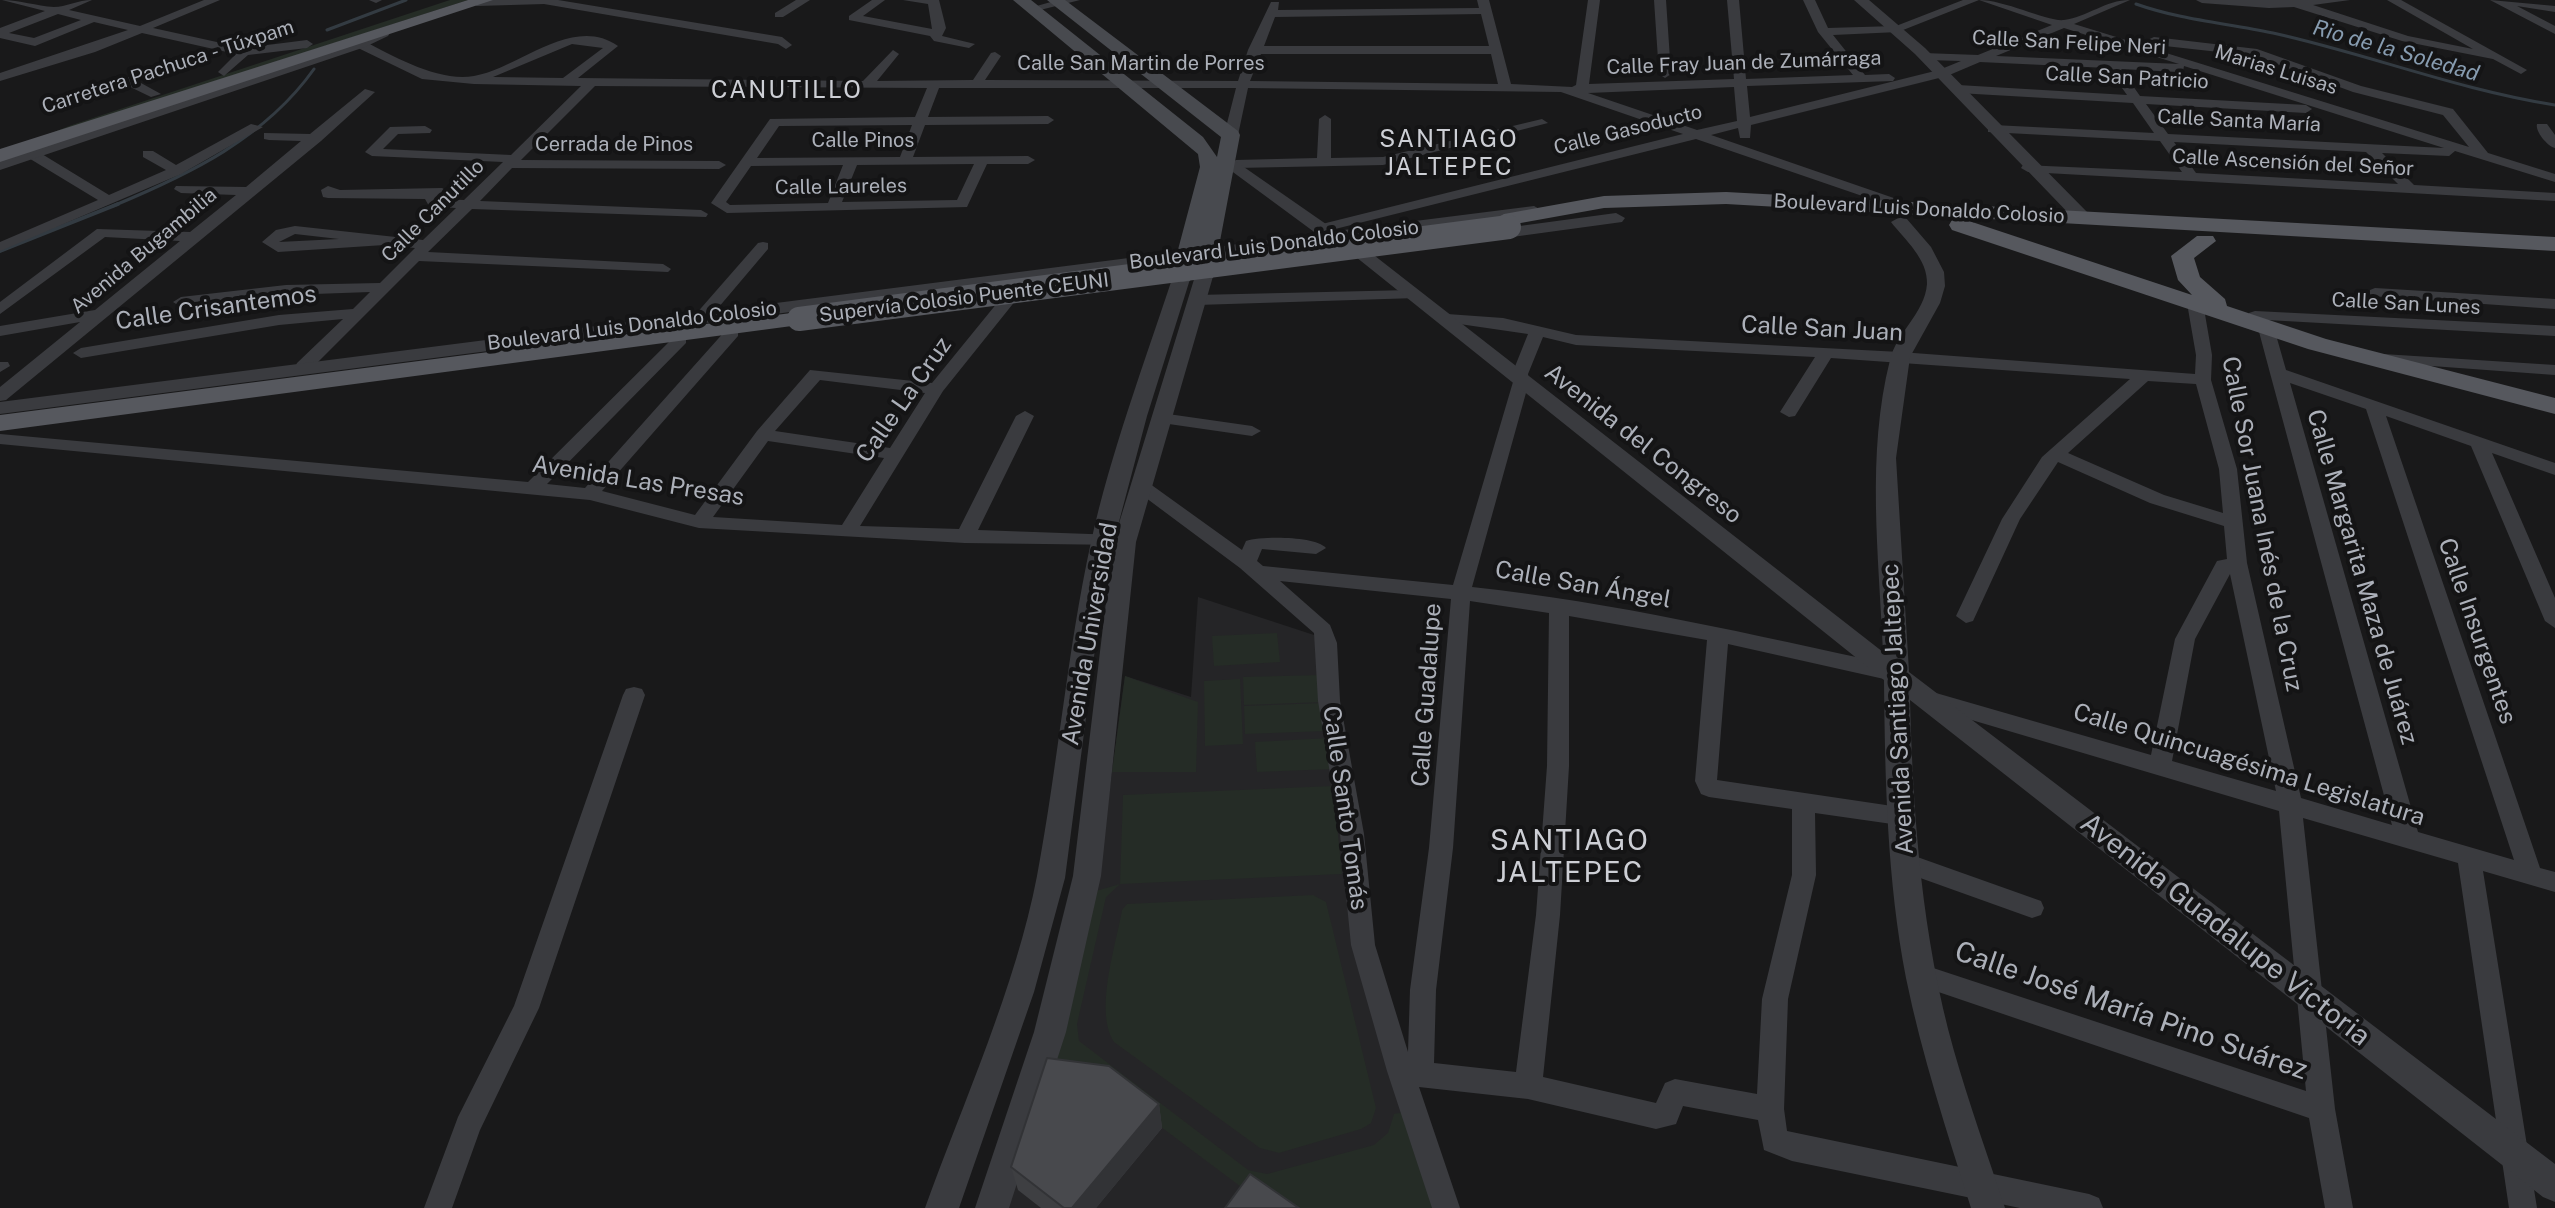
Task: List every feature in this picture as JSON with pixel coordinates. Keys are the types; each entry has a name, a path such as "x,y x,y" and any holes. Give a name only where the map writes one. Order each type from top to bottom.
{"main road":[{"name":"Carretera Pachuca - Túxpam","path":"152,100 224,72 442,0"},
{"name":"Carretera Pachuca - Túxpam","path":"0,146 481,1"},
{"path":"1063,1 1231,135"},
{"name":"Avenida Universidad","path":"1026,5 1207,153 1210,167 1196,265"},
{"path":"0,154 152,100"},
{"path":"0,154 88,117"},
{"name":"Avenida Universidad","path":"1196,265 1232,162 1231,135"},
{"name":"Boulevard Luis Donaldo Colosio","path":"1610,210 1726,198 1904,215 2083,218 2555,244"},
{"name":"Supervía Colosio Puente CEUNI","path":"0,420 1610,210"},
{"name":"Boulevard Luis Donaldo Colosio","path":"1904,215 1960,225 2192,291"},
{"name":"Boulevard Luis Donaldo Colosio","path":"1960,225 2555,260"},
{"path":"2205,241 2182,256 2192,291 2251,320 2363,358 2555,406"}],"street":[{"path":"0,33 86,0"},
{"path":"0,77 91,49 214,0"},
{"path":"779,15 804,0"},
{"path":"879,0 853,18 935,33"},
{"path":"909,0 933,0 940,28 935,33"},
{"path":"1231,135 1254,50 1276,0"},
{"path":"1582,91 1594,0"},
{"path":"1660,0 1665,74"},
{"path":"1733,0 1745,151"},
{"path":"1809,0 1824,32 1862,79"},
{"path":"1861,0 1927,56 1936,75 1958,89 2028,168 2083,218"},
{"path":"1824,32 1898,29 1973,0"},
{"name":"Marias Luisas","path":"1988,0 2056,25 2555,178"},
{"path":"2056,25 2098,0"},
{"path":"1936,75 2124,0"},
{"path":"2202,0 2297,4 2344,0"},
{"path":"2393,0 2521,70"},
{"path":"2497,0 2551,4"},
{"path":"2497,0 2555,31"},
{"path":"2528,0 2551,4"},
{"path":"17,1 244,52 307,44"},
{"path":"481,1 542,1 786,45"},
{"path":"1026,5 1063,1"},
{"path":"2297,4 2374,30 2492,56"},
{"path":"1272,14 1485,6 1505,85"},
{"path":"0,33 35,42 93,19"},
{"path":"2374,30 2438,26"},
{"name":"Carretera Pachuca - Túxpam","path":"0,165 360,44 383,33"},
{"path":"935,33 938,39 969,44"},
{"path":"474,80 570,41 612,46 567,81"},
{"path":"2139,48 2154,41 2257,53 2357,89 2453,115 2489,156"},
{"name":"Calle San Martin de Porres","path":"360,44 422,75 474,80 591,83 1505,85 1562,88 1582,91 1745,151 1904,215"},
{"path":"1254,50 1497,50"},
{"path":"224,72 244,52"},
{"path":"868,83 893,54"},
{"path":"977,83 995,56"},
{"name":"Calle San Felipe Neri","path":"1927,56 2208,70"},
{"path":"2112,65 2193,178"},
{"name":"Calle Fray Juan de Zumárraga","path":"1582,91 1936,75"},
{"name":"Calle Gasoducto","path":"1328,233 1696,134 1936,75"},
{"path":"126,80 152,100"},
{"name":"Calle Canutillo","path":"303,367 591,83"},
{"path":"573,101 633,83"},
{"path":"905,161 935,83"},
{"name":"Calle San Patricio","path":"1958,89 2340,111"},
{"name":"Avenida Bugambilia","path":"0,396 369,92"},
{"path":"1324,163 1325,119"},
{"path":"744,162 775,122 1048,120"},
{"path":"1232,162 1383,161 1542,123"},
{"path":"0,247 176,171 256,127"},
{"path":"2542,127 2555,144"},
{"name":"Calle Santa María","path":"1993,129 2370,148 2555,162"},
{"path":"269,136 316,138"},
{"path":"2370,148 2410,189"},
{"path":"32,154 108,200"},
{"path":"148,154 176,171"},
{"name":"Cerrada de Pinos","path":"399,155 512,162 719,165"},
{"name":"Calle Pinos","path":"744,162 1028,160"},
{"name":"Calle Laureles","path":"744,162 718,203 720,207 833,208 962,204 982,161"},
{"path":"833,208 851,162"},
{"path":"1232,162 1328,233"},
{"name":"Calle Ascensión del Señor","path":"2028,168 2555,197"},
{"path":"181,189 251,191"},
{"path":"371,193 430,196 434,203 474,198 701,214"},
{"name":"Boulevard Luis Donaldo Colosio","path":"1257,257 1328,233 1610,210"},
{"name":"Boulevard Luis Donaldo Colosio","path":"0,430 680,340 740,323 1257,257 1360,253 1610,210"},
{"name":"Avenida Santiago Jaltepec","path":"1904,215 1935,272 1936,286 1931,303 1900,357 1885,458 1897,674 1899,816 1921,975 1938,1050 1984,1198"},
{"path":"381,241 278,248 269,242 288,231 316,232 381,241 422,250 663,269"},
{"path":"0,309 102,232 195,237"},
{"path":"299,246 316,232"},
{"path":"701,318 763,246"},
{"name":"Avenida del Congreso","path":"1360,253 1897,674"},
{"name":"Avenida Universidad","path":"992,1208 1050,1032 1087,876 1114,541 1140,485 1197,300 1196,265"},
{"name":"Avenida Universidad","path":"942,1208 1019,992 1051,878 1083,649 1114,541 1137,416 1196,265"},
{"name":"Boulevard Luis Donaldo Colosio","path":"0,408 701,318 740,323 1008,300 1140,272"},
{"path":"181,302 286,290 385,287"},
{"name":"Calle Sor Juana Inés de la Cruz","path":"2192,291 2204,355 2203,380 2228,469 2237,563 2290,802 2321,1109 2339,1208"},
{"path":"2375,293 2555,304"},
{"path":"1197,300 1411,295"},
{"name":"Calle La Cruz","path":"847,532 936,389 1008,300"},
{"name":"Calle Crisantemos","path":"81,353 279,320 358,313"},
{"path":"0,331 103,314"},
{"name":"Calle San Juan","path":"1439,316 1538,330 1576,340 1900,357 2203,380"},
{"name":"Calle San Lunes","path":"2251,320 2555,331"},
{"name":"Calle Margarita Maza de Juárez","path":"2251,320 2278,373 2408,839"},
{"path":"590,494 740,323"},
{"name":"Calle Guadalupe","path":"1410,1073 1444,818 1461,592 1521,382 1520,374 1538,330"},
{"path":"532,489 680,340"},
{"path":"1789,412 1826,353"},
{"path":"2363,358 2555,370"},
{"path":"2278,373 2555,469"},
{"path":"699,522 763,435 816,374 936,389"},
{"path":"1966,616 2011,519 2055,454 2144,376"},
{"name":"Calle Insurgentes","path":"2373,404 2531,875"},
{"path":"965,537 1025,416"},
{"path":"1161,418 1252,431"},
{"path":"763,435 893,454"},
{"name":"Avenida Las Presas","path":"0,439 590,494 699,522 847,532 1114,541"},
{"path":"2478,442 2555,621"},
{"path":"2055,454 2155,506 2235,523"},
{"name":"Calle Santo Tomás","path":"1140,485 1252,568 1317,622 1327,643 1329,701 1352,834 1363,945 1410,1073 1446,1208"},
{"path":"1252,568 1253,546 1261,543 1316,548"},
{"path":"2160,764 2185,639 2224,566 2237,563"},
{"name":"Calle San Ángel","path":"1252,568 1559,606 1718,635 1897,674"},
{"path":"1528,1086 1548,915 1558,766 1559,606"},
{"path":"1718,635 1706,781 1709,788 1899,816"},
{"name":"Avenida Guadalupe Victoria","path":"1897,674 2555,1185"},
{"path":"438,1208 468,1126 526,1008 634,695"},
{"name":"Calle Quincuagésima Legislatura","path":"1929,699 2290,802 2555,882"},
{"path":"1803,801 1804,875 1775,999 1770,1109 1774,1140 1984,1198 2089,1208"},
{"path":"2469,857 2523,1208"},
{"path":"1906,863 2032,908"},
{"name":"Calle José María Pino Suárez","path":"1921,975 2321,1109"},
{"path":"1410,1073 1528,1086 1656,1116 1666,1115 1675,1092 1770,1109"}],"shaded area":[{"path":"450,0 468,0 36,139 72,125"},
{"path":"1198,597 1320,637 1357,941 1436,1208 1006,1208 1096,891 1125,676 1191,697"},
{"path":"1277,633 1280,662 1214,666 1212,636"},
{"path":"1321,675 1324,702 1244,705 1243,677"},
{"path":"1125,676 1198,702 1196,772 1112,772"},
{"path":"1240,679 1243,744 1205,746 1204,681"},
{"path":"1324,703 1326,731 1245,734 1244,706"},
{"path":"1330,738 1333,769 1257,772 1255,742"},
{"path":"1333,786 1342,874 1120,884 1123,795"},
{"path":"1120,884 1106,897 1077,1024 1079,1041 1248,1170 1267,1174 1374,1145 1388,1133 1394,1114 1405,1112 1436,1208 1282,1208 1252,1195 1113,1091 1047,1082 1096,891"},
{"path":"1313,895 1326,902 1376,1108 1371,1123 1361,1129 1279,1153 1260,1148 1114,1042 1106,1013 1108,978 1122,910 1127,904"}],"building":[{"path":"1047,1058 1109,1066 1159,1104 1072,1208 1064,1208 1011,1167"},
{"path":"1250,1174 1299,1208 1225,1208"}],"waterway":[{"path":"327,30 406,0"},
{"name":"Rio de la Soledad","path":"2136,4 2187,18 2308,42 2484,90 2555,105"},
{"path":"113,206 198,167 249,134 273,115 314,69"},
{"path":"113,206 118,204"},
{"path":"0,251 113,206"}],"district":[{"name":"CANUTILLO","path":"787,91"},
{"name":"SANTIAGO JALTEPEC","path":"1449,154"},
{"name":"SANTIAGO JALTEPEC","path":"1570,857"}]}
